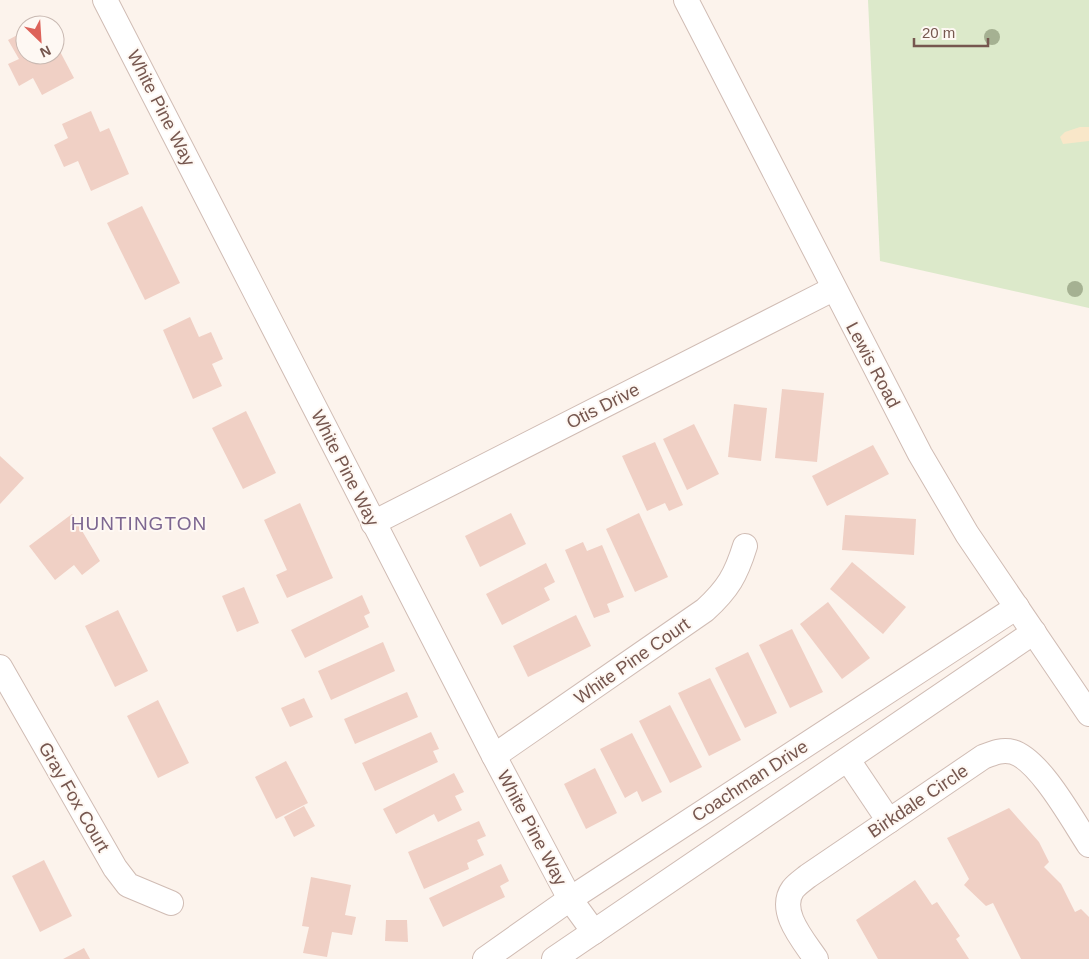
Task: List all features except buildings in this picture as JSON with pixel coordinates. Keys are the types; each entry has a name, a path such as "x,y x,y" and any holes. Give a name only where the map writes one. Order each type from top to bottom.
{"street":[{"name":"White Pine Way","path":"105,0 494,756 570,899 594,932"},
{"name":"Lewis Road","path":"686,0 833,289 920,454 968,534 1089,714"},
{"name":"Otis Drive","path":"373,523 833,289"},
{"name":"White Pine Court","path":"494,756 705,610 722,594 737,572 745,546"},
{"name":"Coachman Drive","path":"485,959 570,899 1017,606"},
{"name":"Coachman Drive","path":"554,959 1034,632"},
{"name":"Gray Fox Court","path":"0,667 115,868 128,885 171,903"},
{"name":"Birkdale Circle","path":"816,959 790,917 788,902 793,889 808,876 983,757 998,751 1012,752 1026,757 1040,771 1089,845"},
{"path":"848,760 889,821"}],"green space":[{"path":"868,0 1089,0 1089,308 880,261"}],"sand":[{"path":"1080,127 1089,127 1089,141 1063,144 1060,137 1065,132"}],"district":[{"name":"HUNTINGTON","path":"139,523"}]}
